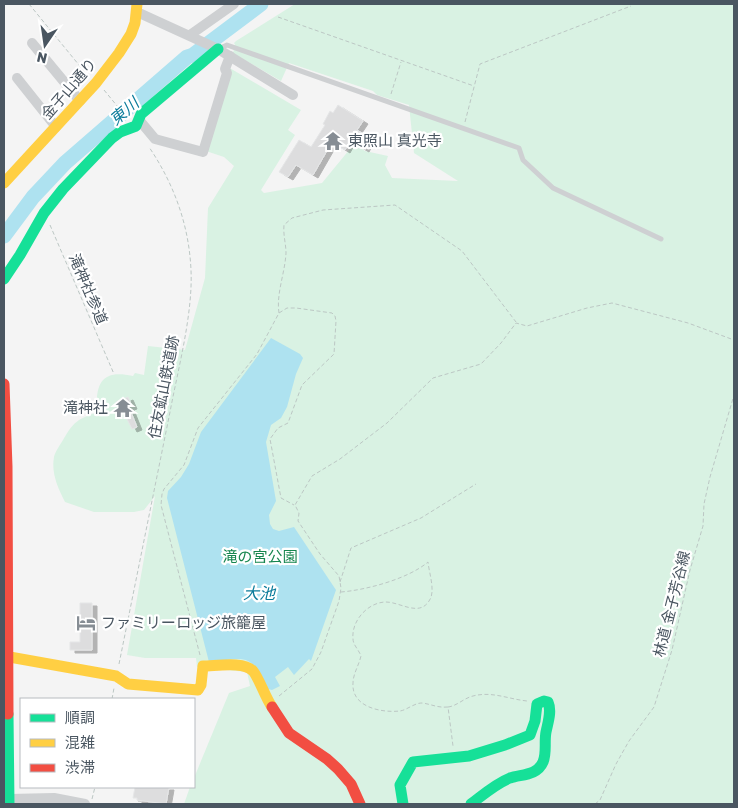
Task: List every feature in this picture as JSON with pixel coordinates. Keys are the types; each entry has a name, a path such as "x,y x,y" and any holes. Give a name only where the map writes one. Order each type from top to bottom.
{"street":[{"path":"192,36 234,4"},
{"name":"金子山通り","path":"4,183 96,83 119,53 131,34 137,8"},
{"path":"137,8 218,48 293,95"},
{"path":"32,43 80,101"},
{"path":"4,279 45,212 57,196 119,132 134,124 141,114 218,48"},
{"path":"134,124 155,139 203,152 227,73 225,69 230,56"},
{"path":"17,78 56,127"},
{"path":"4,384 9,801 85,804"},
{"path":"6,656 116,676 128,684 198,690 201,685 203,666 243,665 253,671 265,697 289,733 327,758 351,784 360,804"},
{"path":"403,804 400,785 413,762 469,756 530,735 535,721 536,706 543,701 547,702 550,705 550,711 545,736 544,759 541,767 508,779 471,804"}],"lane":[{"path":"218,48 228,45 519,148 523,160 553,188 661,239"}],"path":[{"path":"29,4 96,83"},
{"path":"463,128 480,64 631,6"},
{"path":"278,17 474,86"},
{"path":"388,102 402,61"},
{"path":"109,96 134,124"},
{"name":"住友鉱山鉄道跡","path":"112,698 173,394 191,292 191,269 187,233 183,217 166,175 144,141"},
{"path":"279,313 278,305 286,253 284,225 292,218 322,210 395,205 462,251 516,323 527,326 587,308 612,303 688,323 734,340"},
{"name":"滝神社参道","path":"45,212 114,374"},
{"path":"203,666 174,560 160,499 164,489 184,465 198,428 257,354 279,313 287,308 332,313 336,321 334,354 302,385 288,423 278,428 270,439 281,498 295,505 299,513 298,521 320,554 339,576 341,592 321,652 312,669 278,697"},
{"path":"295,505 312,476 340,459 387,423 433,378 481,364 501,343 516,323"},
{"name":"林道 金子芳谷線","path":"595,804 600,800 625,749 654,707 672,650 690,570 703,526 704,504 710,477 734,395"},
{"path":"340,582 351,548 421,518 476,484"},
{"path":"341,592 390,581 428,562 432,592 429,602 419,609 386,602 377,604 369,608 357,619 353,640 361,656 353,684 354,692 360,702 378,710 402,711 419,704 437,708 453,706 468,697 486,694 538,703"},
{"path":"448,707 453,748"},
{"path":"91,804 95,788"}],"green space":[{"name":"滝の宮公園","path":"295,4 734,4 734,804 184,804 190,788 195,788 195,776 229,693 250,686 247,672 197,667 196,658 145,658 127,655 155,496 144,510 134,512 94,512 65,502 54,475 53,463 55,453 73,425 80,419 97,412 100,386 108,376 123,374 133,376 135,373 144,375 148,346 185,350 205,278 208,208 234,166 224,157 206,151 228,67 301,110 288,130 295,135 261,190 264,193 322,183 354,144 365,151 388,156 385,165 392,178 458,181 414,153 409,105 289,63 281,81 233,53 236,41"}],"water":[{"name":"大池","path":"271,338 300,354 303,358 296,374 287,407 281,418 271,425 266,442 276,501 269,515 270,524 273,529 279,531 294,527 336,590 311,661 309,659 294,675 288,667 275,677 280,686 272,690 268,689 256,669 246,660 232,659 209,662 167,498 168,491 181,477 189,464 201,432"}],"building":[{"name":"東照山 真光寺","path":"338,105 363,121 357,130 370,138 364,149 350,141 345,150 332,142 313,175 296,165 288,177 279,172 299,140 311,147 325,125 323,124 330,111 333,113"},
{"name":"滝神社","path":"128,397 132,406 129,407 137,427 132,429 122,409 119,410 116,402"},
{"name":"ファミリーロッジ旅籠屋","path":"80,603 92,603 92,650 70,650 70,642 80,642"},
{"path":"135,788 169,788 166,804 133,798"}],"waterway":[{"name":"東川","path":"4,236 33,197 65,163 187,57 193,55 261,4"}],"traffic: fast":[{"path":"4,279 44,213 63,189 112,138 120,132 136,126 141,114 218,49"},
{"path":"403,804 400,785 413,762 469,756 530,735 535,721 537,704 544,701 548,702 550,713 545,736 545,755 540,767 528,774 505,780 471,804"},
{"path":"8,714 9,804"}],"traffic: slow":[{"path":"4,183 96,83 119,53 131,34 135,23 137,4"},
{"path":"4,656 116,676 128,684 198,690 201,685 203,666 243,666 253,671 272,707"}],"traffic: jam":[{"path":"4,384 7,467 8,714"},
{"path":"272,707 289,733 327,759 338,769 351,784 360,804"}],"place":[{"name":"東照山 真光寺","path":"333,141"},
{"name":"滝神社","path":"123,408"},
{"name":"ファミリーロッジ旅籠屋","path":"86,623"}]}
